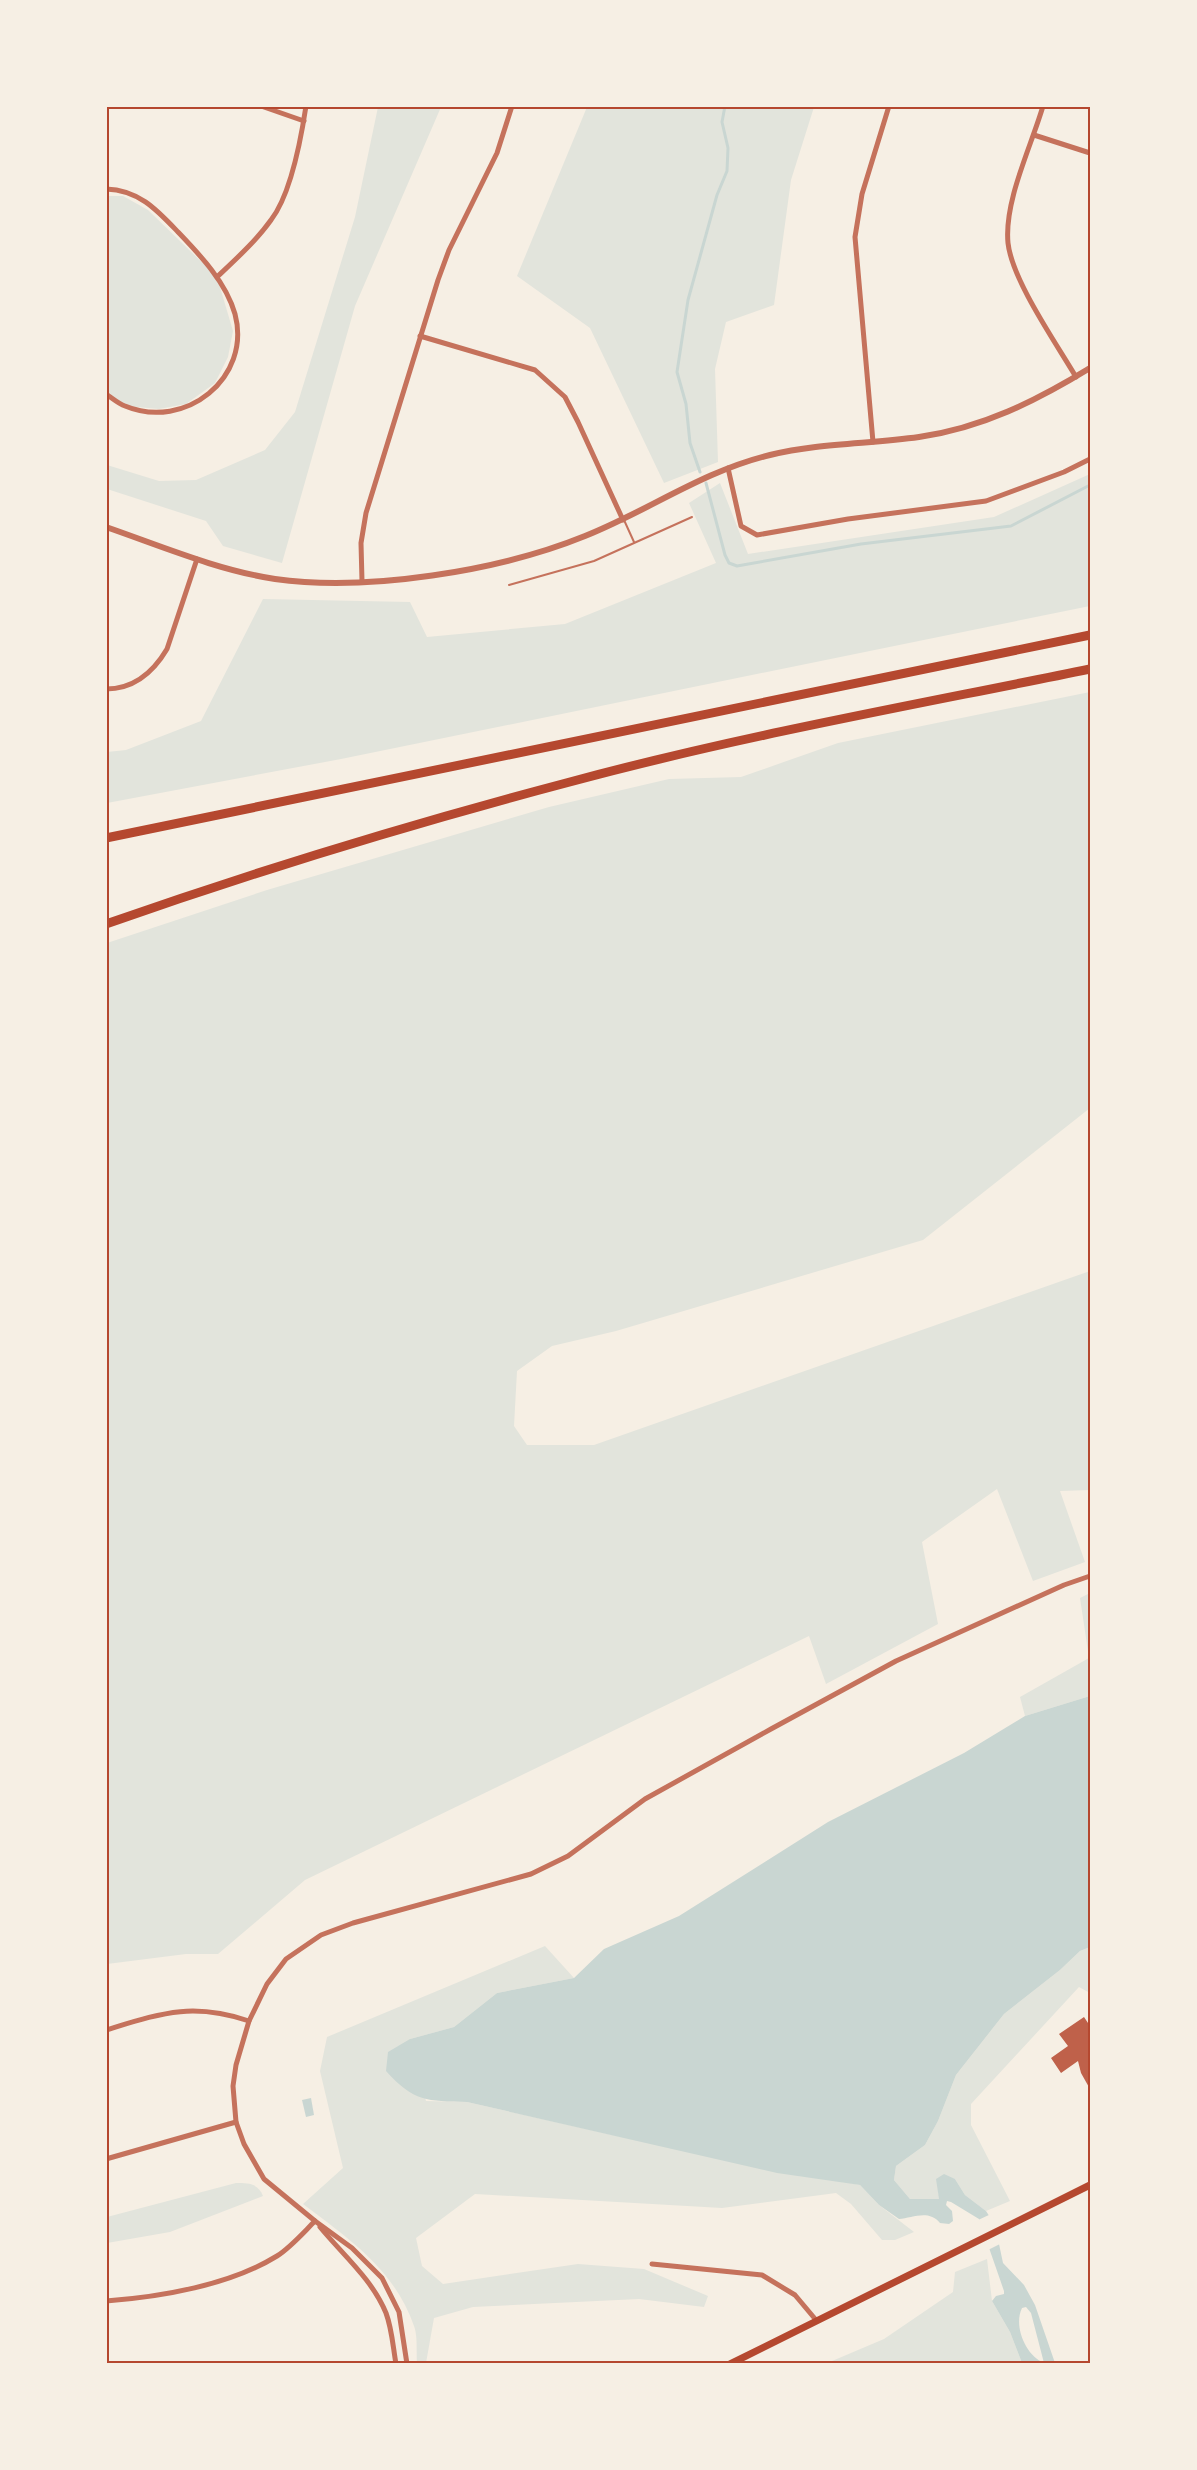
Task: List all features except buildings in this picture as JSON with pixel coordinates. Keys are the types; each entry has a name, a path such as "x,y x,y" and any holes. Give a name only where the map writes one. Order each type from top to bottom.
{"highway":[{"path":"106,838 1090,635"},
{"path":"106,924 329,851 567,782 726,744 1090,669"}],"main road":[{"path":"730,2364 1020,2222 1090,2185"}],"street":[{"path":"261,106 304,121"},
{"path":"217,277 273,219 290,178 306,106"},
{"path":"362,581 361,543 366,513 420,336 449,250 497,153 512,106"},
{"path":"873,442 855,237 862,194 889,106"},
{"path":"1043,106 1011,209 1008,243 1018,276 1076,377"},
{"path":"1034,135 1090,153"},
{"path":"106,189 129,192 154,207 217,277 235,315 237,346 226,374 210,395 200,401 164,413 141,411 124,406 106,394"},
{"path":"420,336 535,370 565,397 623,519"},
{"path":"106,527 197,559 274,579 304,582 362,581 432,575 517,558 585,537 690,484 728,468 794,450 920,437 990,420 1021,407 1090,368"},
{"path":"728,468 741,526 757,535 848,519 986,501 1064,472 1090,459"},
{"path":"106,689 132,683 152,670 160,661 167,649 197,559"},
{"path":"407,2364 399,2312 382,2278 352,2248 264,2179 244,2144 236,2122 233,2086 236,2065 249,2021 257,2001 286,1959 321,1935 353,1923 531,1874 568,1856 645,1799 896,1661 1064,1585 1090,1576"},
{"path":"106,2030 156,2015 183,2010 209,2011 249,2021"},
{"path":"106,2159 236,2122"},
{"path":"106,2301 147,2297 199,2286 258,2266 278,2255 315,2221"},
{"path":"315,2221 344,2256 360,2271 380,2300 390,2327 396,2364"},
{"path":"652,2264 762,2275 795,2295 816,2320"}],"lane":[{"path":"509,585 594,561 692,518"},
{"path":"623,519 634,542"}],"shaded area":[{"path":"378,107 441,107 355,306 282,563 223,546 206,521 107,489 107,465 159,481 196,480 265,450 295,412 355,217"},
{"path":"587,107 814,107 791,180 774,305 726,322 715,369 718,462 664,483 590,328 517,276"},
{"path":"107,196 123,196 148,210 217,277 233,331 228,357 215,383 186,404 159,409 126,406 107,392"},
{"path":"1090,474 1090,606 341,759 107,803 107,752 126,750 201,721 263,599 410,602 427,637 565,624 716,563 689,503 720,483 748,554 994,517"},
{"path":"1090,692 1090,1108 923,1240 616,1331 552,1346 517,1371 514,1426 527,1445 594,1445 1090,1271 1090,1490 1060,1491 1085,1562 1033,1581 997,1489 922,1542 938,1624 826,1684 809,1636 305,1880 218,1954 186,1954 107,1964 107,943 267,890 549,807 669,779 741,777 838,743"},
{"path":"1090,1593 1090,1696 1025,1716 1020,1697 1089,1658 1080,1598"},
{"path":"1090,1696 1090,1947 1080,1951 1060,1970 1004,2014 956,2075 938,2121 925,2145 896,2166 894,2180 910,2199 939,2199 936,2179 944,2174 955,2179 965,2195 986,2211 995,2225 1003,2263 1024,2285 1035,2305 1055,2363 1044,2363 1022,2363 1010,2332 992,2301 996,2296 1004,2294 1004,2291 979,2219 951,2202 947,2201 946,2205 952,2211 953,2221 949,2224 940,2223 926,2215 899,2219 879,2205 860,2185 777,2173 467,2102 422,2098 405,2089 386,2071 388,2052 410,2039 454,2027 497,1993 574,1978 604,1949 679,1916 828,1822 964,1753 1025,1716","holes":["1026,2307 1031,2313 1044,2363 1027,2347 1020,2331 1022,2308"]},
{"path":"545,1946 574,1978 497,1993 454,2027 410,2039 426,2101 467,2102 608,2134 860,2185 879,2205 914,2232 895,2240 882,2240 851,2204 836,2193 722,2208 475,2194 416,2238 422,2266 443,2284 578,2264 644,2269 708,2296 704,2307 639,2299 473,2307 434,2318 426,2363 417,2364 414,2326 395,2288 353,2243 303,2204 343,2168 320,2071 327,2037"},
{"path":"1090,1947 1090,1993 1079,1987 971,2104 971,2125 1010,2201 986,2211 965,2195 955,2179 938,2192 940,2199 910,2199 894,2180 896,2166 925,2145 938,2121 956,2075 1004,2014 1060,1970 1080,1951"},
{"path":"311,2098 314,2115 306,2117 302,2100"},
{"path":"236,2183 255,2186 263,2196 170,2232 107,2243 107,2217"},
{"path":"987,2259 992,2301 1010,2332 1022,2363 825,2364 884,2339 953,2292 955,2272"}],"pier":[{"path":"991,2214 998,2224 1002,2243 986,2251 976,2221"}],"waterway":[{"path":"700,472 690,443 686,404 677,372 688,300 717,195 727,171 728,148 722,122 725,106"},
{"path":"706,483 725,555 729,563 737,566 861,544 1011,526 1090,485"}]}
